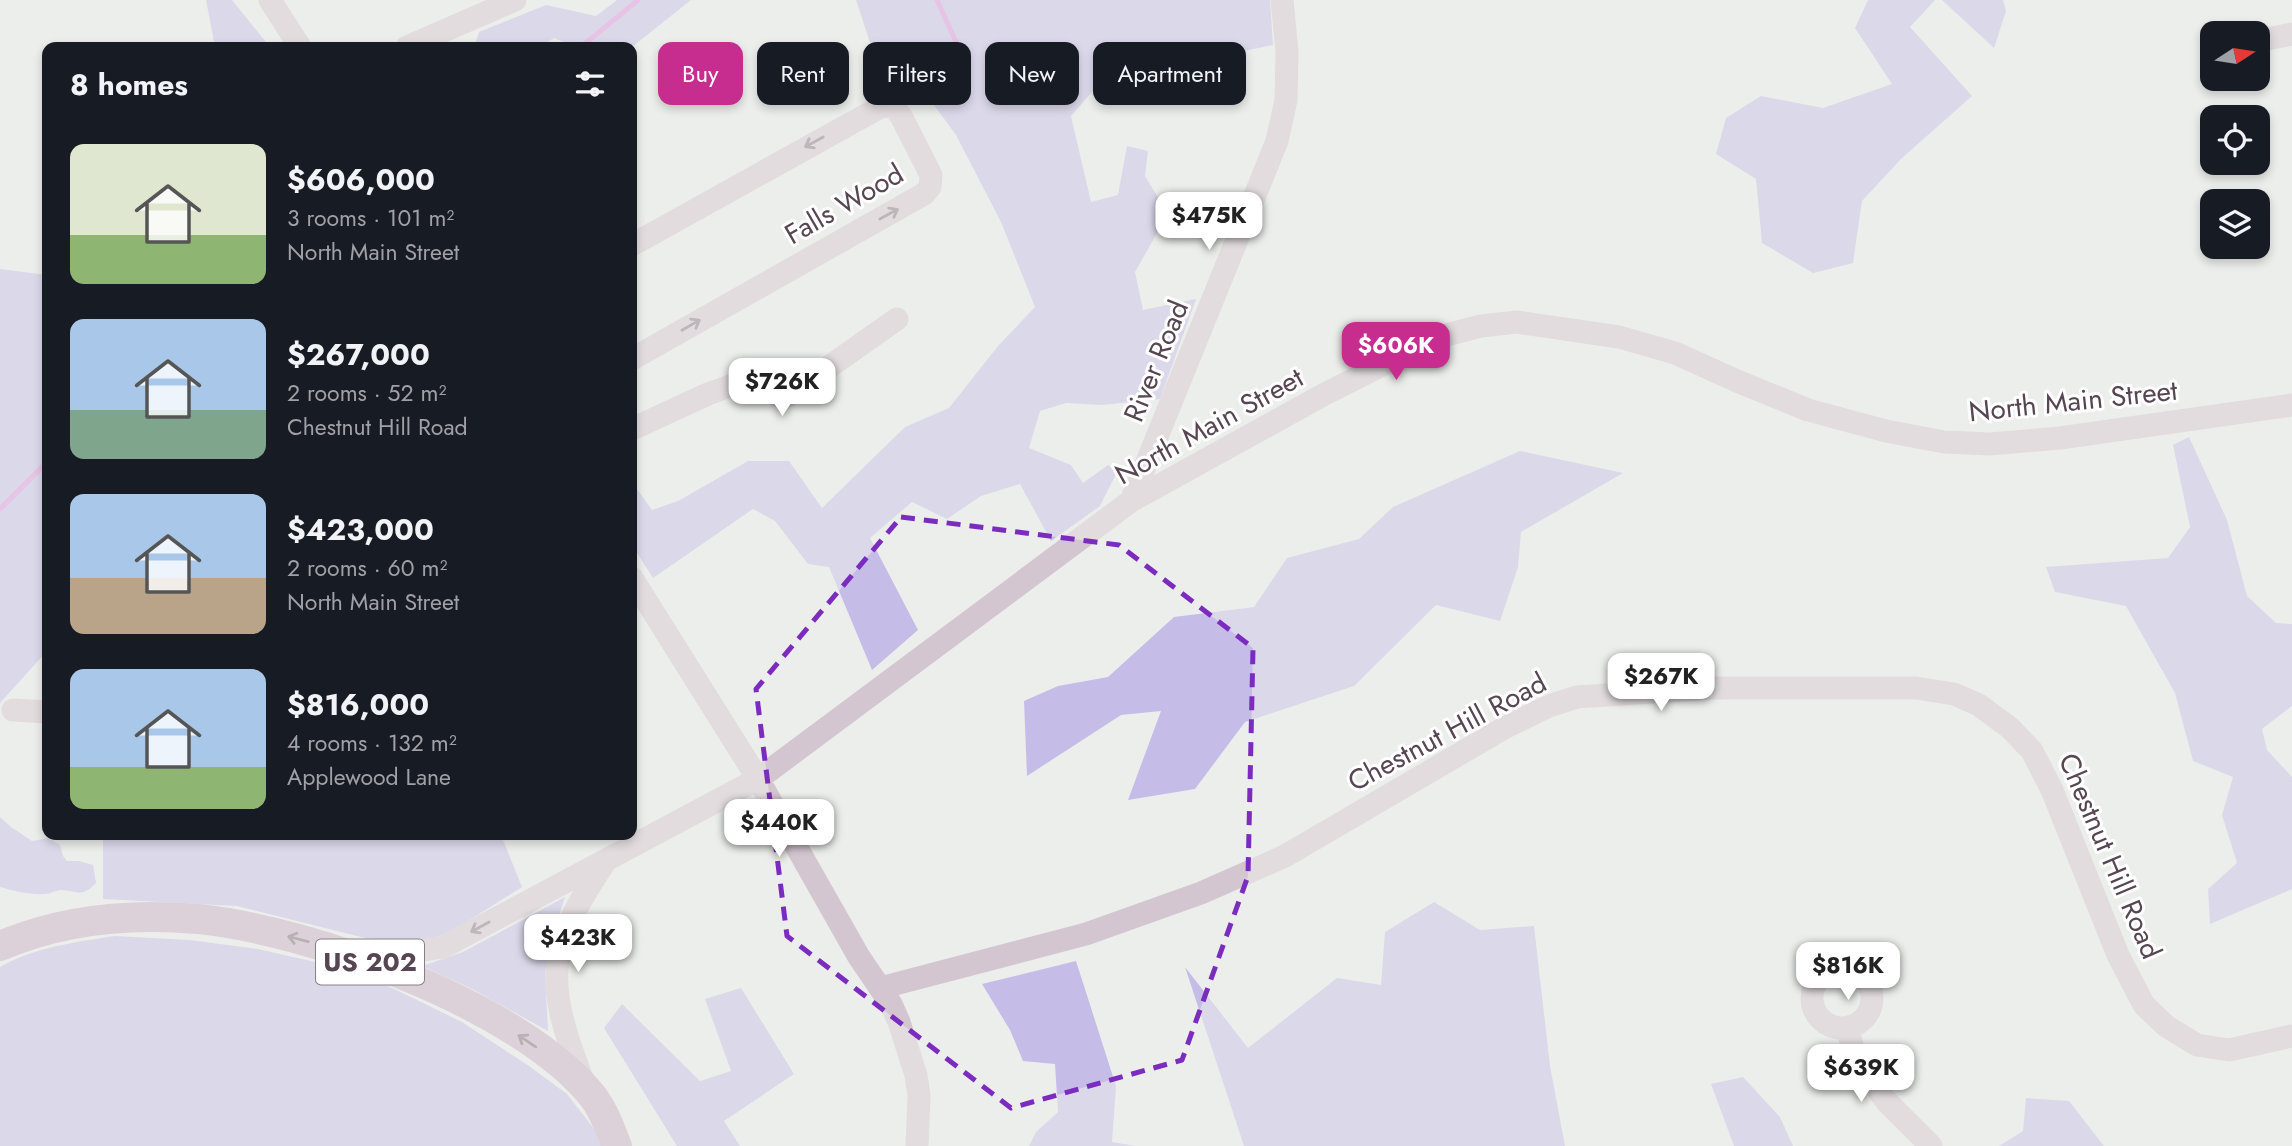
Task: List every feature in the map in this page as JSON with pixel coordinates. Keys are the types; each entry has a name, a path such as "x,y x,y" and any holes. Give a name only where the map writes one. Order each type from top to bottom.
{"main road":[{"name":"US 202","path":"0,928 60,926 113,918 198,919 268,931 363,960 447,995 547,1054 586,1090 603,1111 617,1146"},
{"path":"0,946 38,931 60,926"}],"street":[{"path":"270,0 297,42"},
{"path":"418,42 515,0"},
{"name":"River Road","path":"1131,501 1277,141 1286,100 1287,75 1282,0"},
{"path":"2270,39 2292,34"},
{"name":"Falls Wood","path":"637,242 884,105 894,108 901,116 931,175 930,187 924,194 637,356"},
{"path":"637,427 738,383 762,388 779,396 789,395 897,319"},
{"name":"North Main Street","path":"363,960 443,947 758,779 1131,501 1398,356 1446,335 1481,326 1517,322 1630,340 1675,353 1808,410 1886,431 1944,442 1990,444 2060,438 2292,405"},
{"path":"637,586 758,779 899,1022 916,1075 919,1096 917,1146"},
{"name":"Chestnut Hill Road","path":"880,988 1086,934 1201,893 1285,856 1504,728 1549,706 1577,697 1714,688 1916,688 1954,694 1979,705 2010,728 2032,751 2052,790 2118,955 2144,1004 2166,1026 2197,1045 2229,1050 2292,1036"},
{"path":"13,710 42,712"},
{"name":"North Main Street","path":"586,1090 562,1024 556,995 557,965 564,931 605,861"},
{"path":"1847,1027 1856,1060 1886,1101 1931,1146"}],"highlighted area":[{"path":"901,517 1119,545 1253,648 1248,876 1182,1060 1011,1108 787,936 756,689"}],"shaded area":[{"path":"206,0 232,0 266,42 214,42"},
{"path":"617,0 691,0 637,43 564,42 554,38 547,42 476,42 479,32 546,5 596,16"},
{"path":"856,0 1270,0 1273,45 1246,50 1246,42 1093,42 1093,91 1071,116 1091,202 1118,195 1127,146 1148,151 1145,176 1168,214 1135,272 1143,310 1196,299 1160,399 1102,405 1066,403 1040,411 1029,448 1071,465 1083,483 1108,465 1117,472 1100,506 1051,541 1020,484 981,496 947,519 912,502 870,538 918,630 872,670 829,567 808,564 775,521 753,509 653,578 637,553 637,489 652,510 678,501 748,461 789,461 822,508 905,427 949,408 998,346 1035,307 1001,222 956,135 934,105 971,105 971,42 870,42"},
{"path":"1868,0 1935,0 1910,27 1972,96 1901,159 1862,201 1853,263 1813,273 1762,243 1756,179 1716,154 1726,118 1761,96 1823,108 1892,84 1855,28"},
{"path":"1942,0 2003,0 2006,11 1994,48"},
{"path":"0,269 42,274 42,657 0,703"},
{"path":"2189,437 2227,520 2247,596 2276,623 2292,624 2292,706 2262,729 2267,750 2292,777 2292,889 2210,924 2208,889 2237,863 2222,815 2233,777 2193,761 2175,693 2126,606 2055,592 2046,567 2168,558 2190,527 2173,445"},
{"path":"1520,451 1623,473 1521,532 1518,567 1500,621 1436,605 1354,686 1245,722 1195,789 1128,800 1161,711 1121,715 1027,776 1024,701 1058,686 1108,677 1174,617 1254,607 1287,558 1359,539 1393,507"},
{"path":"0,817 32,841 51,840 60,845 67,861 93,865 96,883 83,892 61,890 45,894 0,887"},
{"path":"103,840 503,840 522,887 449,933 410,944 365,938 237,906 103,899"},
{"path":"565,897 551,940 545,973 548,1031 472,989 422,966 463,952"},
{"path":"1434,902 1480,930 1534,926 1550,1066 1565,1146 1244,1146 1185,967 1248,1048 1337,978 1381,985 1385,932"},
{"path":"115,936 190,940 258,949 315,962 382,983 462,1022 529,1066 567,1094 605,1146 0,1146 0,967 41,950"},
{"path":"1076,961 1116,1086 1112,1142 1135,1146 1029,1146 1036,1132 1058,1112 1055,1064 1023,1061 1010,1030 982,984"},
{"path":"741,988 794,1074 724,1121 740,1146 677,1146 604,1028 622,1004 700,1081 731,1071 705,999"},
{"path":"1743,1077 1780,1117 1793,1146 1734,1146 1711,1084"},
{"path":"2026,1098 2069,1101 2104,1146 1999,1146 2023,1131"}],"waterway":[{"path":"587,42 638,0"},
{"path":"937,0 956,42"},
{"path":"0,509 42,467"}]}
